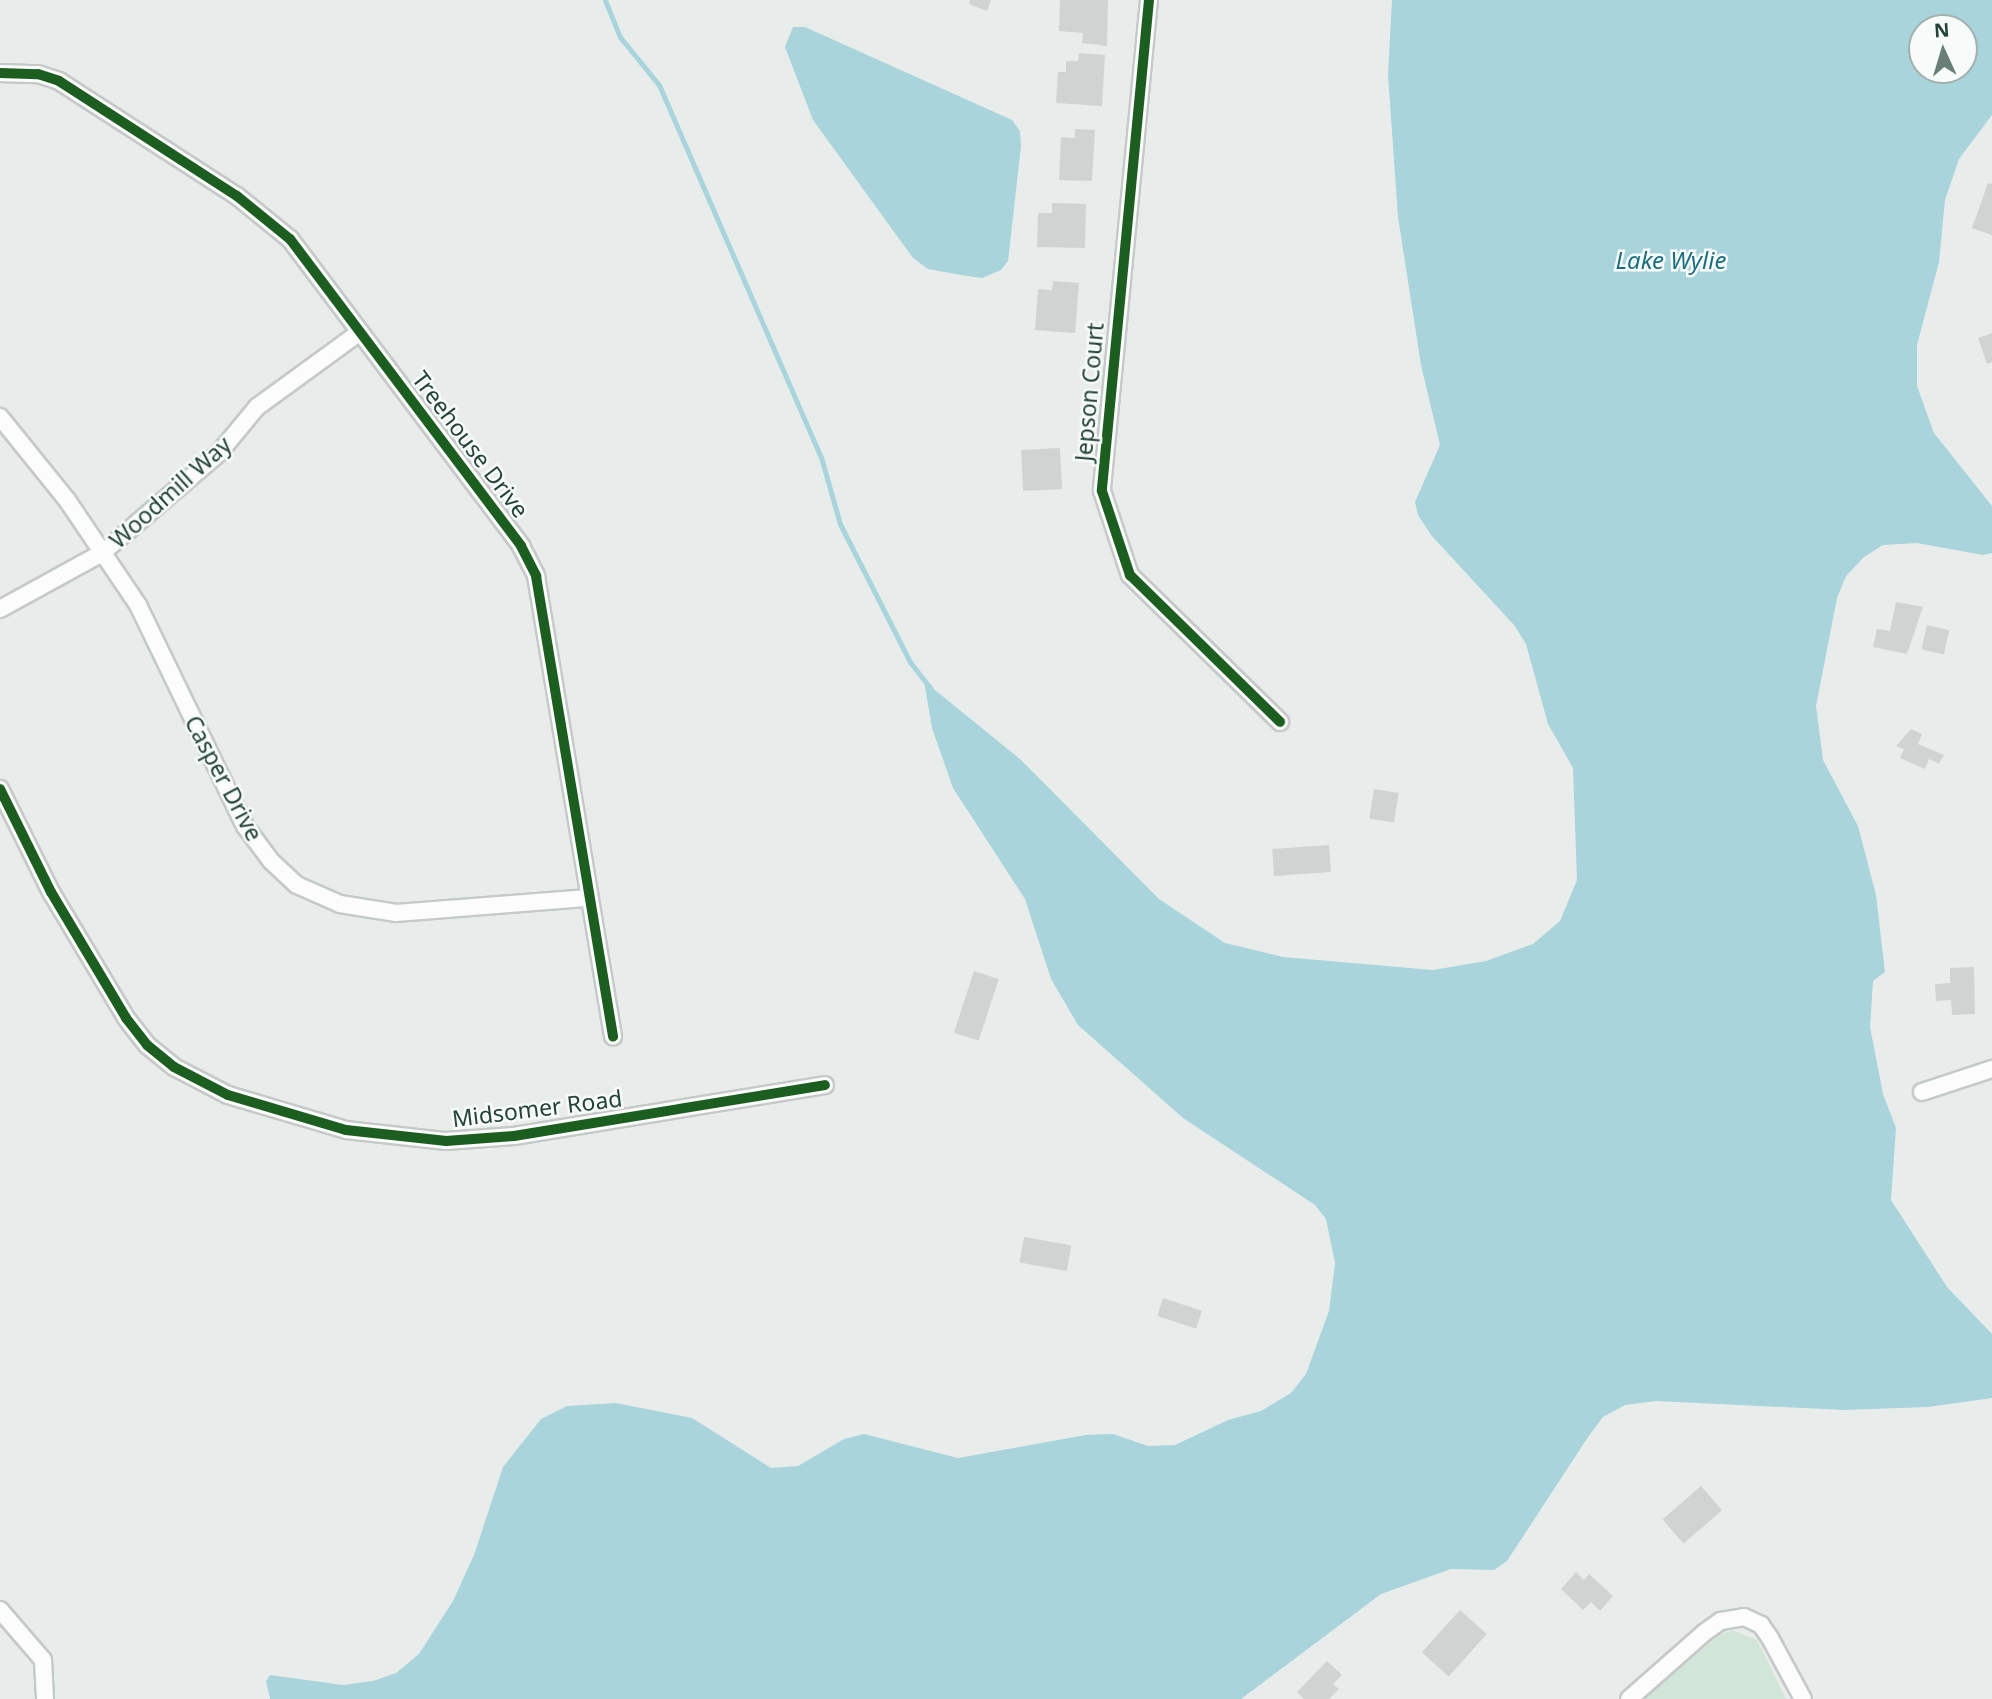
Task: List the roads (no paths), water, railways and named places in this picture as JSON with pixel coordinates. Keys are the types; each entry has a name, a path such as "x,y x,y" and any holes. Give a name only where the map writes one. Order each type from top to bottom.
{"street":[{"name":"Jepson Court","path":"1149,0 1101,491 1130,575 1280,722"},
{"name":"Treehouse Drive","path":"0,73 38,74 59,81 237,197 290,239 521,546 536,576 613,1037"},
{"name":"Woodmill Way","path":"0,609 102,553 219,453 257,407 360,332"},
{"name":"Casper Drive","path":"0,417 138,605 245,826 271,862 297,885 340,904 396,913 588,898"},
{"name":"Midsomer Road","path":"0,789 51,892 126,1018 174,1067 228,1095 346,1130 446,1141 514,1136 825,1085"},
{"path":"1922,1092 1992,1069"},
{"path":"0,1610 43,1660 45,1699"},
{"path":"1629,1699 1705,1632 1721,1621 1744,1617 1761,1625 1770,1637 1803,1699"}],"water":[{"name":"Lake Wylie","path":"1392,0 1992,0 1992,115 1959,159 1945,200 1939,262 1917,345 1917,386 1934,433 1992,506 1992,553 1983,555 1917,543 1883,545 1864,557 1846,576 1837,598 1816,706 1823,760 1858,826 1876,895 1885,972 1873,981 1870,1027 1883,1094 1896,1128 1891,1200 1947,1287 1992,1334 1992,1398 1928,1407 1844,1410 1656,1401 1625,1405 1603,1417 1507,1561 1494,1570 1451,1569 1381,1594 1241,1699 270,1699 266,1681 270,1675 343,1685 373,1681 396,1673 419,1654 453,1601 474,1555 503,1467 541,1419 567,1406 616,1403 692,1418 771,1468 798,1466 844,1439 864,1434 958,1458 1086,1435 1113,1434 1148,1446 1175,1445 1228,1420 1261,1411 1291,1393 1306,1374 1329,1311 1335,1263 1326,1219 1315,1205 1183,1118 1078,1025 1051,979 1025,899 953,788 932,728 924,681 1021,760 1159,899 1225,943 1283,957 1433,970 1486,961 1533,944 1560,921 1577,880 1573,768 1548,724 1526,644 1514,625 1431,535 1418,515 1415,502 1440,445 1421,365 1398,217 1388,75"},
{"path":"793,27 805,27 1012,120 1020,131 1021,146 1008,261 1001,270 982,278 928,269 913,258 813,120 785,47"}],"waterway":[{"path":"605,0 620,37 659,85 821,457 840,524 910,662 930,688"}]}
